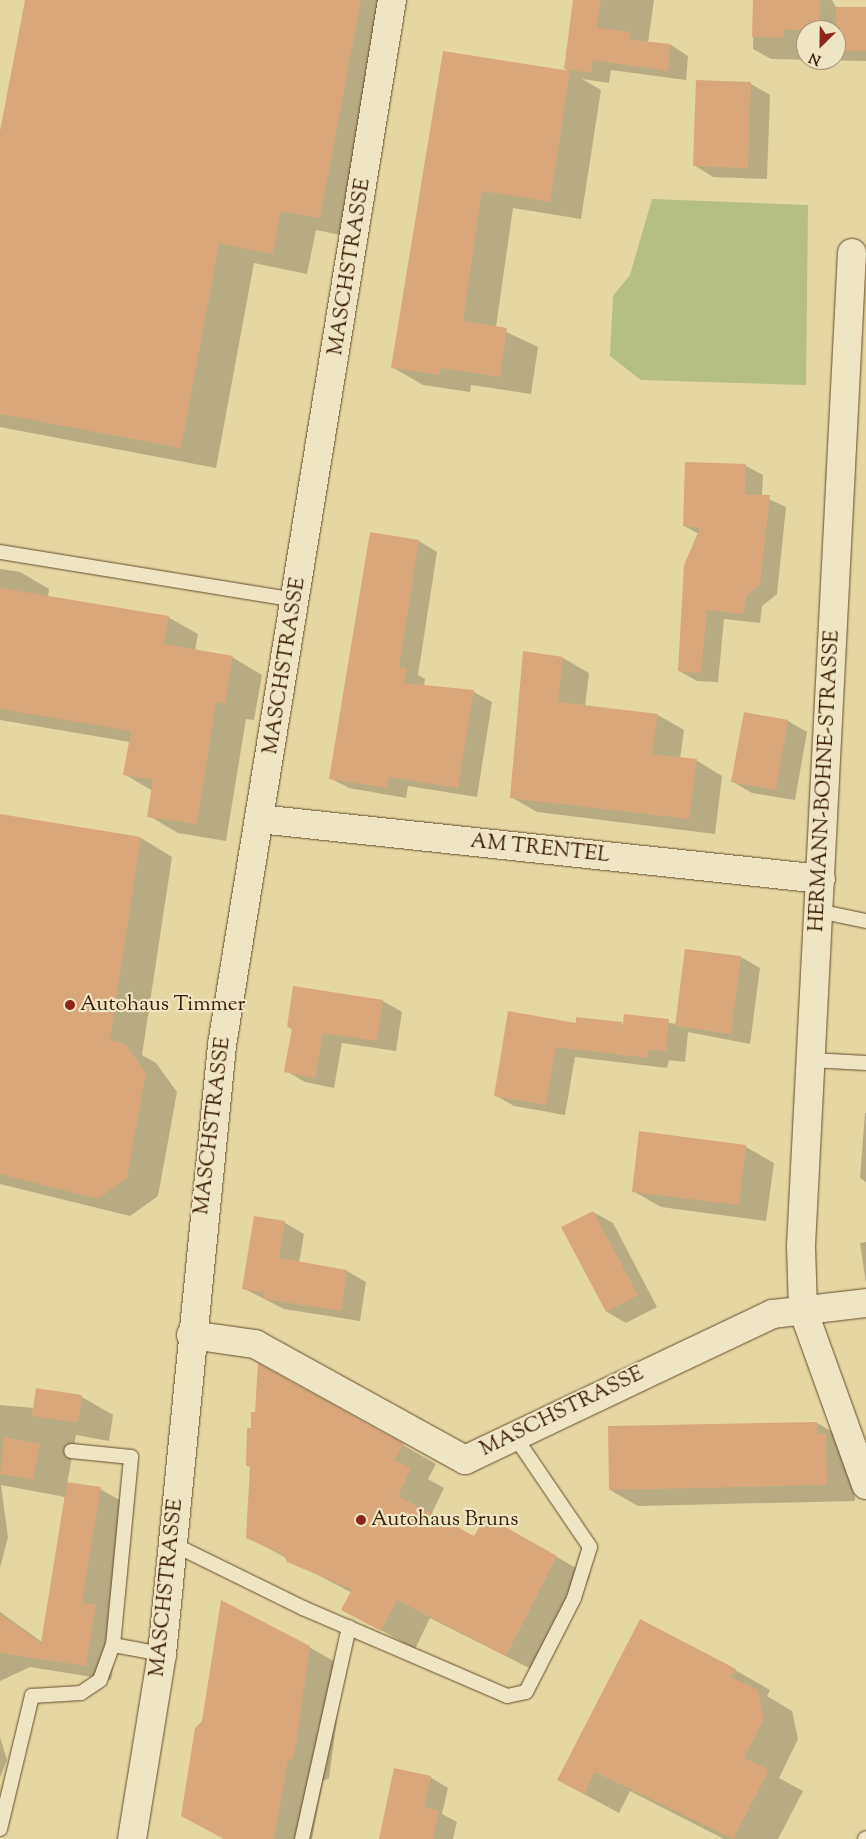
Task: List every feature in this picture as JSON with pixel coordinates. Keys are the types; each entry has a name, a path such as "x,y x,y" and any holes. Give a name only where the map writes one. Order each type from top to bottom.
{"street":[{"name":"MASCHSTRASSE","path":"132,1839 162,1654 191,1335 222,1045 296,600 392,0"},
{"name":"HERMANN-BOHNE-STRASSE","path":"852,253 801,1246 803,1310 866,1485"},
{"name":"AM TRENTEL","path":"259,819 383,840 821,879"},
{"path":"803,1310 866,1303"},
{"name":"MASCHSTRASSE","path":"191,1335 255,1344 465,1460 514,1435 773,1314 803,1310"}],"lane":[{"path":"0,552 296,600"},
{"path":"818,911 866,921"},
{"path":"811,1060 866,1063"},
{"path":"173,1544 349,1627 508,1696 526,1692 574,1598 590,1546 514,1435"},
{"path":"0,1829 32,1696 81,1693 100,1680 113,1645 131,1457 71,1452"},
{"path":"302,1839 349,1627"},
{"path":"113,1645 162,1654"}],"green space":[{"path":"652,199 808,205 806,385 641,380 610,356 613,296 630,275"}],"building":[{"path":"25,0 361,0 320,218 281,211 273,254 219,244 181,448 0,414 0,131"},
{"path":"573,0 601,0 597,28 631,32 630,40 671,44 668,71 593,60 591,73 564,69"},
{"path":"753,0 820,0 819,20 796,20 796,30 784,30 784,38 752,37"},
{"path":"836,7 866,7 866,51 846,51 846,20 836,20"},
{"path":"443,51 570,71 550,202 482,191 463,321 507,328 500,377 440,368 439,375 391,368"},
{"path":"696,80 751,82 748,168 693,166"},
{"path":"685,462 746,464 745,495 770,495 760,584 746,596 743,614 707,610 701,673 678,671 684,565 700,528 683,526"},
{"path":"370,532 419,540 399,667 407,668 404,683 474,690 458,788 389,777 387,788 329,779"},
{"path":"0,588 169,616 164,644 233,656 225,704 216,702 197,824 147,817 153,780 123,775 131,731 0,709"},
{"path":"523,651 563,657 558,702 658,714 652,754 697,759 689,819 510,798"},
{"path":"744,712 788,720 776,790 731,782"},
{"path":"0,814 141,837 110,1040 125,1044 146,1073 127,1178 98,1199 0,1174"},
{"path":"685,949 741,956 731,1034 675,1026"},
{"path":"293,986 383,1000 377,1041 323,1033 315,1078 284,1072 292,1028 287,1027"},
{"path":"508,1011 576,1023 576,1017 622,1022 622,1031 624,1014 669,1019 666,1051 649,1050 648,1058 556,1047 546,1105 494,1096"},
{"path":"639,1131 746,1145 739,1205 632,1192"},
{"path":"593,1211 638,1295 606,1312 561,1227"},
{"path":"254,1216 285,1221 279,1258 347,1270 341,1311 264,1299 265,1293 242,1289"},
{"path":"258,1363 404,1444 395,1460 411,1468 398,1496 474,1536 486,1516 557,1556 506,1656 397,1600 381,1631 341,1610 352,1589 287,1562 284,1555 246,1538 250,1466 246,1466 247,1428 251,1428 251,1412 255,1412"},
{"path":"36,1388 82,1395 78,1423 32,1416"},
{"path":"817,1422 818,1434 826,1434 827,1485 609,1490 608,1426"},
{"path":"4,1437 40,1444 33,1480 0,1474"},
{"path":"67,1482 101,1487 82,1603 96,1605 86,1666 0,1653 0,1614 41,1643"},
{"path":"221,1600 310,1646 294,1758 288,1761 274,1839 224,1839 181,1816 195,1728 202,1721"},
{"path":"640,1619 736,1669 731,1677 758,1690 764,1719 744,1758 769,1770 733,1839 595,1772 584,1794 557,1780"},
{"path":"394,1768 431,1776 424,1807 439,1811 433,1839 379,1839"}],"place":[{"name":"Autohaus Timmer","path":"70,1005"},
{"name":"Autohaus Bruns","path":"361,1520"}]}
